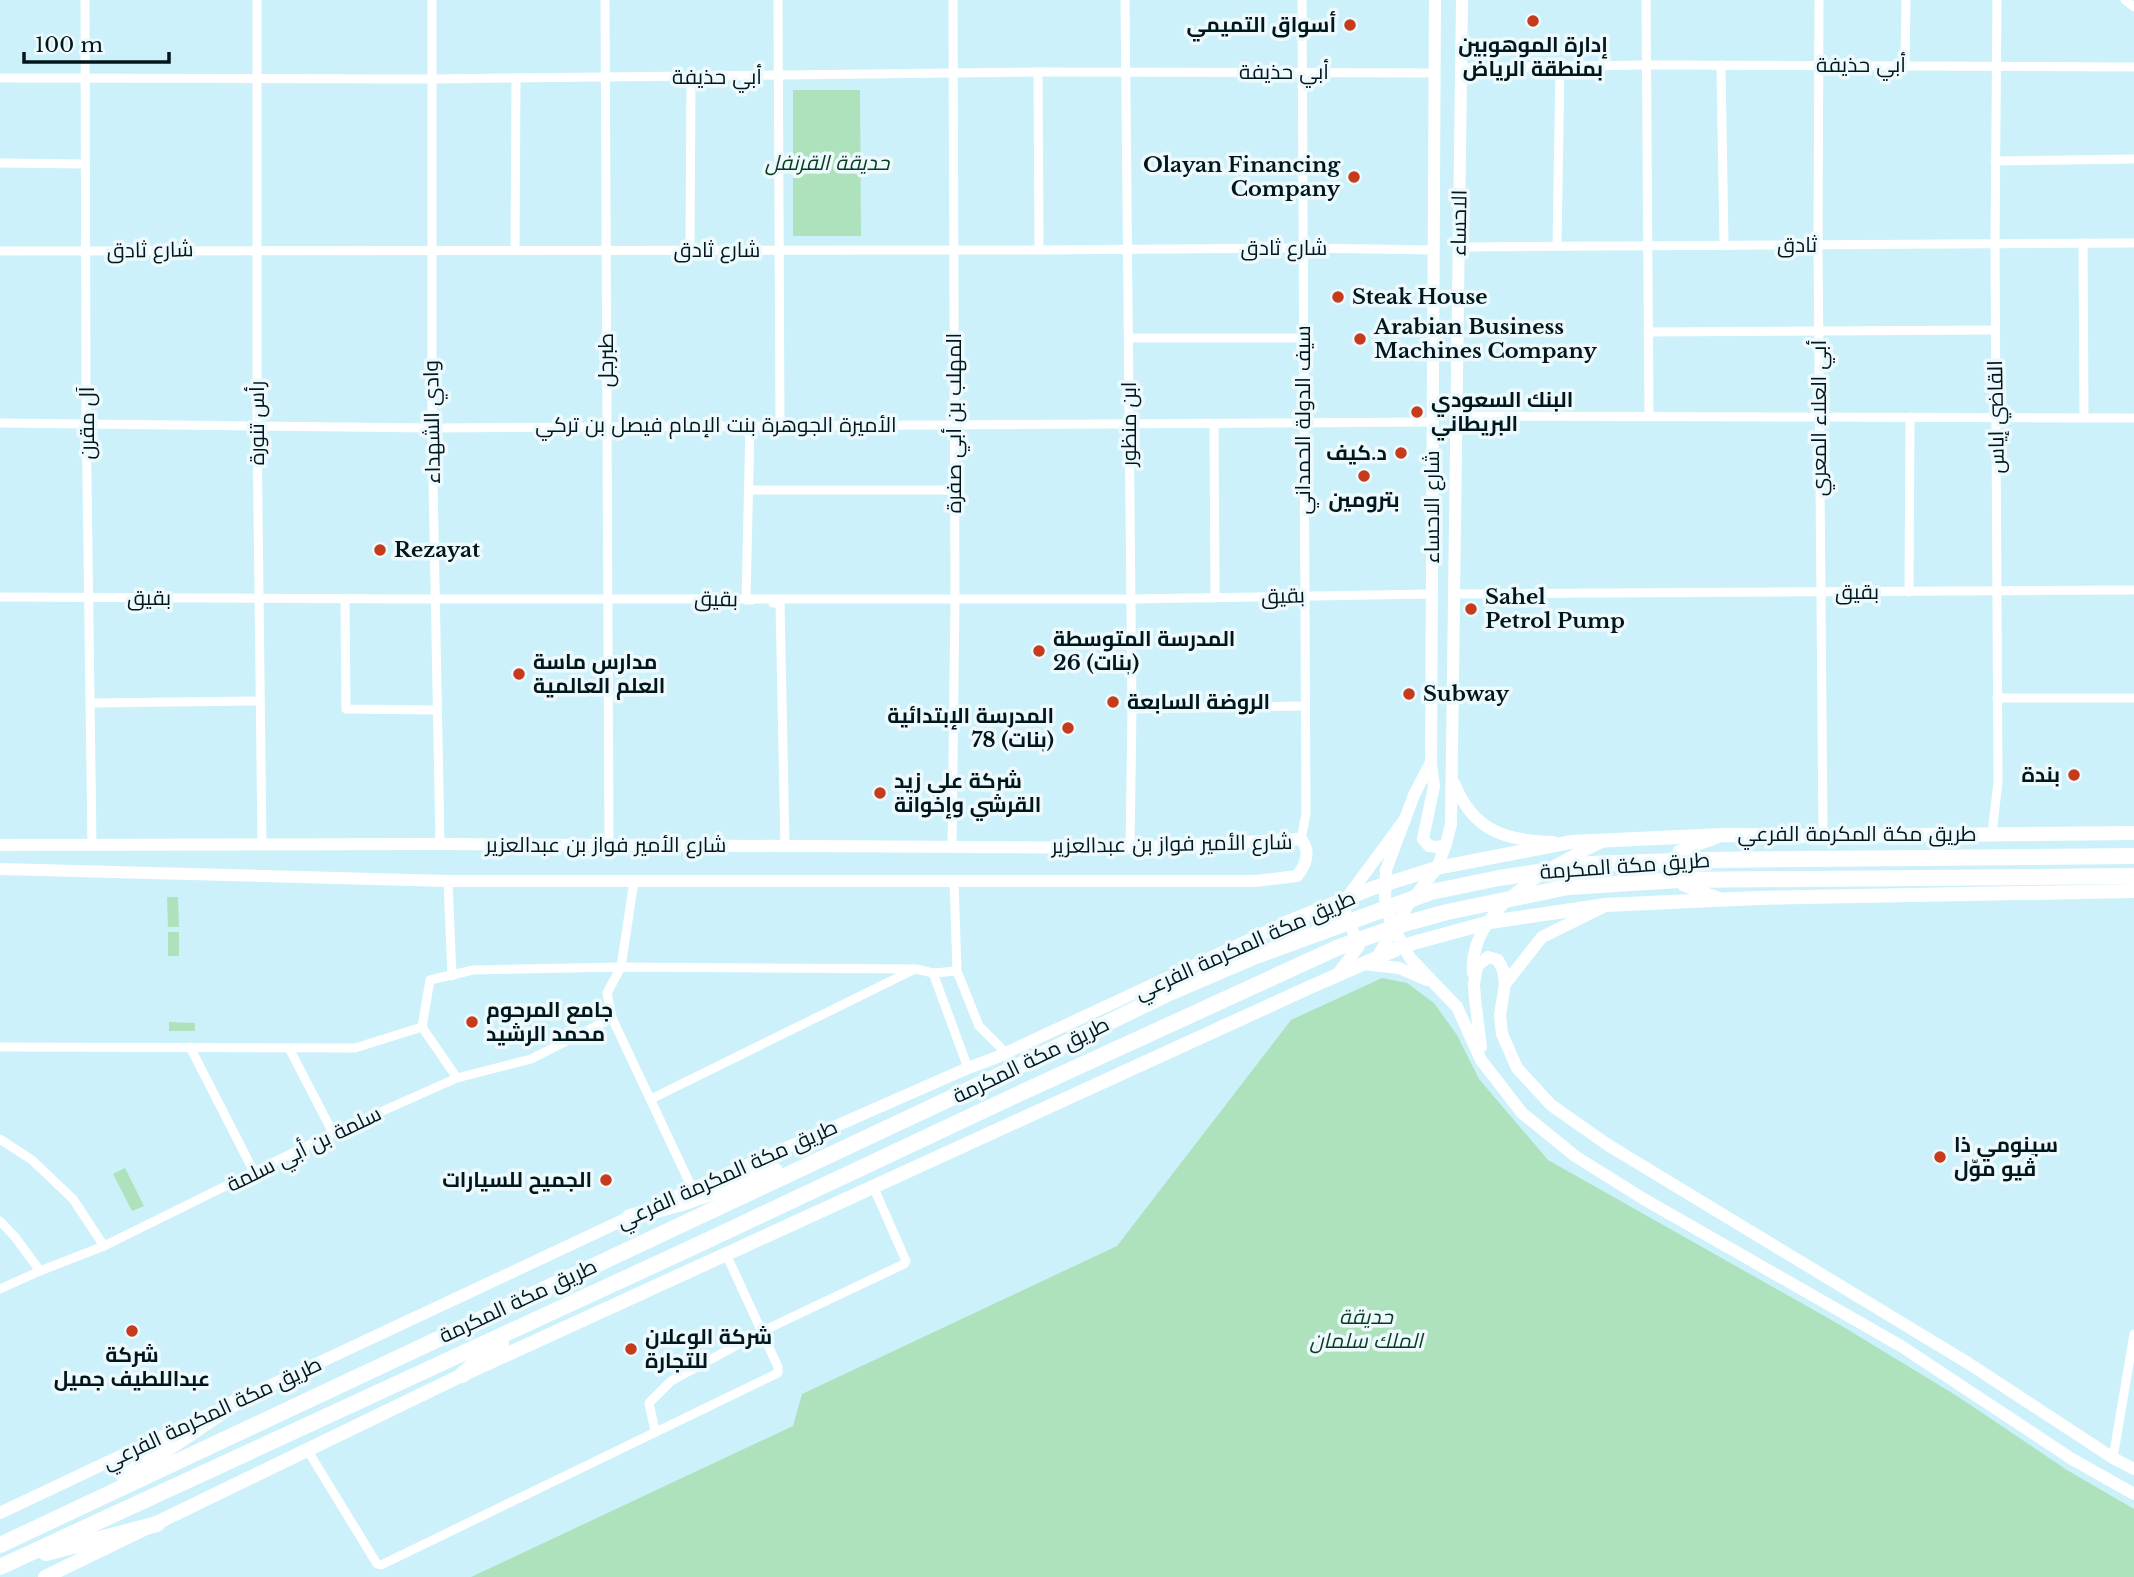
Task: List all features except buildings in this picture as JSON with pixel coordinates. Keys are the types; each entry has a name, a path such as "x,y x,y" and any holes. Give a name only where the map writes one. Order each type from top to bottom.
{"highway":[{"name":"طريق مكة المكرمة","path":"0,1545 863,1140 1167,994 1256,956 1432,892 1499,878 1591,864 1706,860 2134,856"},
{"name":"طريق مكة المكرمة","path":"3,1565 1339,947 1407,923 1568,887 1679,880 2134,876"},
{"path":"631,1217 863,1140"},
{"path":"462,1375 492,1349 691,1248"},
{"path":"81,1507 239,1400"},
{"path":"3,1565 157,1524"}],"main road":[{"name":"شارع الاحساء","path":"1435,0 1431,594 1431,764 1434,786 1423,839 1429,846 1446,844"},
{"name":"الاحساء","path":"1446,844 1451,824 1452,776 1462,0"},
{"path":"1431,764 1414,795 1386,870 1387,910 1410,958 1457,1007 1481,1060 1522,1113 1575,1156 1642,1198 1901,1346 2072,1460 2134,1494"},
{"path":"1452,776 1459,795 1474,817 1500,835 1528,841 1571,842"},
{"path":"1346,899 1405,819"},
{"name":"طريق مكة المكرمة الفرعي","path":"0,1513 692,1188 1006,1053 1283,924 1437,868 1571,842 1723,835 2134,832"},
{"path":"1723,835 1679,851 1674,870 1683,885 1726,900"},
{"name":"شارع الأمير فواز بن عبدالعزير","path":"0,845 440,844 1129,848 1301,839 1307,851 1303,869 1297,876 1255,881 448,881 0,869"},
{"path":"1489,1070 1481,1048 1472,962 1481,937 1512,896 1532,880 1567,858 1606,841"},
{"path":"1370,962 1437,868 1446,844"},
{"path":"44,1577 462,1375 1403,946 1490,922 1606,905 2134,891"},
{"path":"1505,984 1542,937 1606,905"},
{"path":"1323,908 1345,912 1359,946 1336,976"},
{"path":"1474,984 1477,966 1488,957 1498,960 1505,984 1500,1016 1502,1034 1517,1068 1550,1105 1608,1145 1968,1363 2134,1469"},
{"path":"1370,962 1399,968 1431,981"},
{"path":"1793,1284 1806,1264"}],"street":[{"name":"آل مقرن","path":"86,0 85,164 92,845"},
{"name":"رأس تنورة","path":"257,0 257,426 262,845"},
{"name":"وادي الشهداء","path":"432,0 432,428 440,844"},
{"name":"طبرجل","path":"605,0 609,846"},
{"path":"778,0 780,425"},
{"name":"المهلب بن أبي صفرة","path":"952,846 955,599 953,0"},
{"name":"ابن منظور","path":"1125,0 1132,709 1129,848"},
{"name":"سيف الدولة الحمداني","path":"1301,839 1306,814 1302,0"},
{"path":"1646,0 1649,415"},
{"name":"أبي العلاء المعري","path":"1819,0 1818,245 1823,836"},
{"path":"1905,66 1906,0"},
{"name":"القاضي إياس","path":"1992,833 1998,782 1995,330 1997,0"},
{"path":"2126,0 2134,7"},
{"name":"أبي حذيفة","path":"1461,68 1560,65 2134,67"},
{"path":"1557,246 1560,65"},
{"path":"1721,65 1724,246"},
{"name":"أبي حذيفة","path":"0,78 431,79 1038,72 1433,73"},
{"path":"1038,72 1039,250"},
{"path":"690,249 691,77"},
{"path":"515,250 516,78"},
{"path":"1995,161 2134,159"},
{"path":"0,163 85,164"},
{"path":"2083,243 2084,418"},
{"name":"ثادق","path":"1459,247 2134,243"},
{"name":"شارع ثادق","path":"0,251 1434,250"},
{"path":"1648,332 1995,330"},
{"path":"1129,338 1303,338"},
{"path":"1457,416 2134,418"},
{"path":"1909,592 1910,417"},
{"name":"الأميرة الجوهرة بنت الإمام فيصل بن تركي","path":"0,423 432,428 1433,422"},
{"path":"1214,424 1215,598"},
{"path":"750,425 746,600 780,604 785,846"},
{"path":"748,490 954,489"},
{"name":"بقيق","path":"1454,594 2134,590"},
{"name":"بقيق","path":"0,597 746,600 1130,599 1431,594"},
{"path":"345,599 346,709 436,710"},
{"path":"1997,698 2134,698"},
{"path":"91,703 260,701"},
{"path":"1132,709 1304,706"},
{"path":"448,881 452,976"},
{"path":"634,881 621,967 607,993 611,1018 692,1188"},
{"path":"954,882 957,971 979,1026 1006,1053"},
{"path":"457,1078 422,1027 430,981 473,970 621,967 916,969 933,973 957,971"},
{"path":"651,1099 916,969"},
{"path":"933,973 968,1068"},
{"name":"سلمة بن أبي سلمة","path":"0,1289 104,1246 333,1133 457,1078 531,1059 611,1018"},
{"path":"0,1047 355,1048 422,1027"},
{"path":"190,1047 254,1172"},
{"path":"289,1048 333,1133"},
{"path":"0,1139 32,1160 73,1199 104,1246"},
{"path":"655,1431 649,1403 671,1381 763,1331 904,1264 906,1261 873,1186"},
{"path":"0,1221 40,1271"},
{"path":"308,1451 377,1564 381,1565 778,1373 763,1331 726,1254"},
{"path":"2113,1458 2134,1334"}],"green space":[{"name":"حديقة القرنفل","path":"793,90 860,90 861,236 793,236"},
{"path":"167,897 178,897 179,927 168,927"},
{"path":"168,932 179,932 179,956 168,956"},
{"name":"حديقة الملك سلمان","path":"1382,978 1407,983 1434,1003 1457,1035 1479,1079 1548,1160 1842,1326 1957,1396 2067,1470 2134,1509 2134,1577 471,1577 793,1426 802,1394 1117,1246 1291,1020"},
{"path":"169,1022 195,1023 195,1031 169,1031"},
{"path":"125,1168 144,1206 132,1211 113,1174"}],"place":[{"name":"إدارة الموهوبين بمنطقة الرياض","path":"1533,21"},
{"name":"أسواق التميمي","path":"1350,25"},
{"name":"Olayan Financing Company","path":"1354,177"},
{"name":"Steak House","path":"1338,297"},
{"name":"Arabian Business Machines Company","path":"1360,339"},
{"name":"البنك السعودي البريطاني","path":"1417,412"},
{"name":"د.كيف","path":"1401,453"},
{"name":"بترومين","path":"1364,476"},
{"name":"Rezayat","path":"380,550"},
{"name":"Sahel Petrol Pump","path":"1471,609"},
{"name":"المدرسة المتوسطة 26 (بنات)","path":"1039,651"},
{"name":"مدارس ماسة العلم العالمية","path":"519,674"},
{"name":"Subway","path":"1409,694"},
{"name":"الروضة السابعة","path":"1113,702"},
{"name":"المدرسة الإبتدائية 78 (بنات)","path":"1068,728"},
{"name":"بندة","path":"2074,775"},
{"name":"شركة علي زيد القرشي وإخوانة","path":"880,793"},
{"name":"جامع المرحوم محمد الرشيد","path":"472,1022"},
{"name":"سينومي ذا ڤيو موّل","path":"1940,1157"},
{"name":"الجميح للسيارات","path":"606,1180"},
{"name":"شركة عبداللطيف جميل","path":"132,1331"},
{"name":"شركة الوعلان للتجارة","path":"631,1349"}]}
